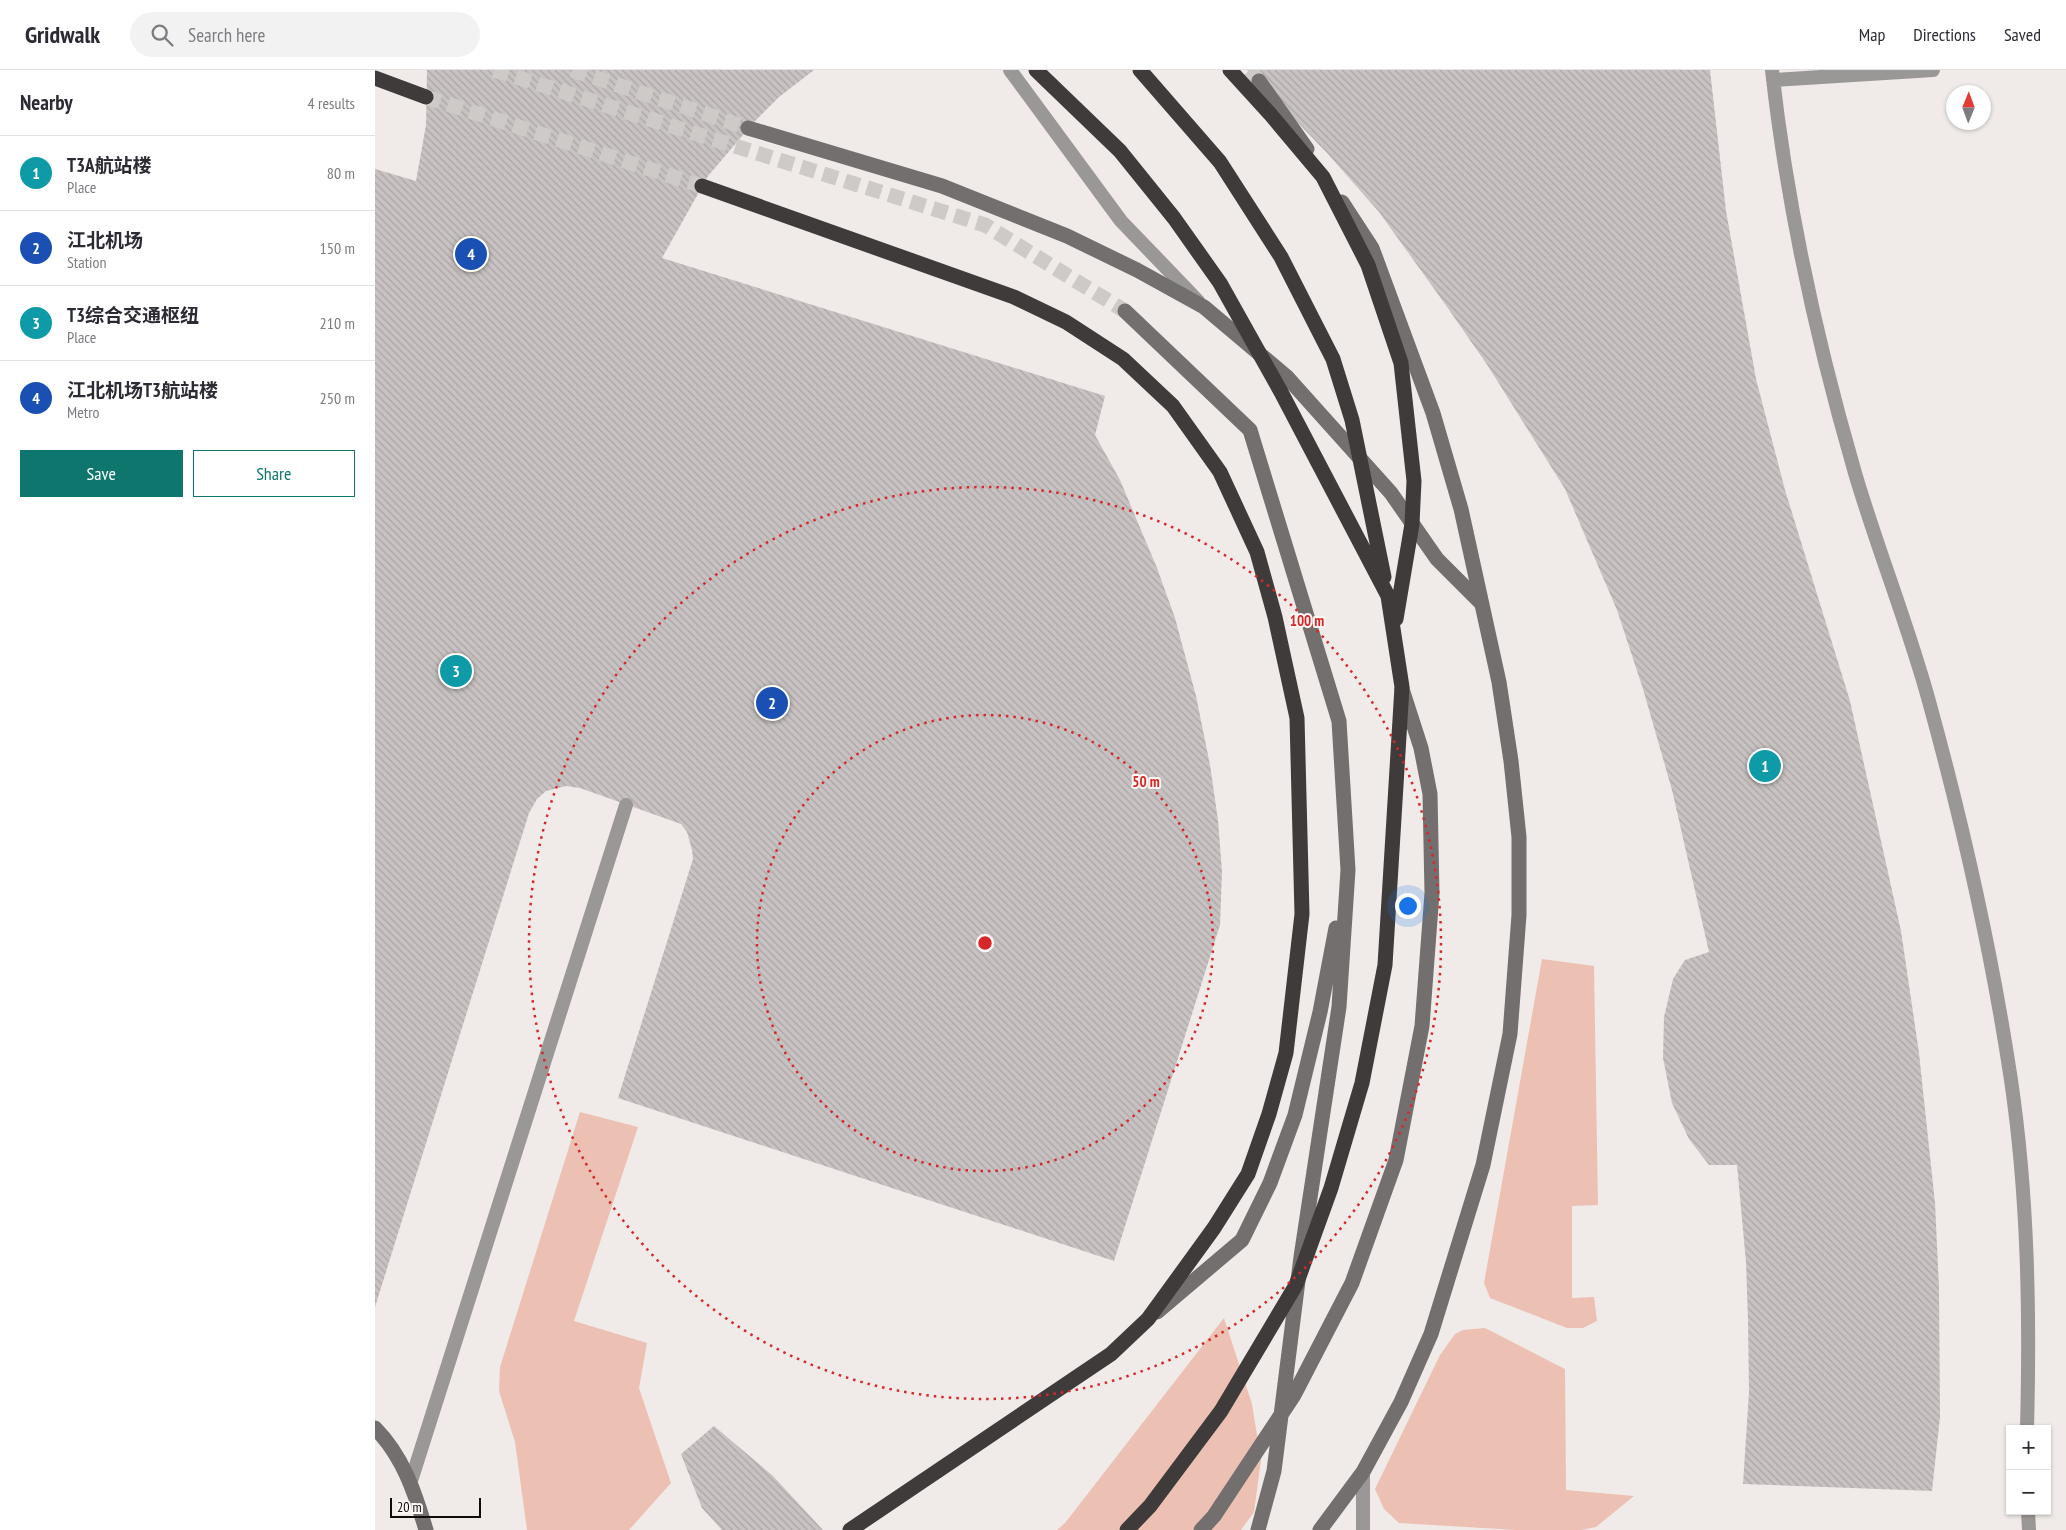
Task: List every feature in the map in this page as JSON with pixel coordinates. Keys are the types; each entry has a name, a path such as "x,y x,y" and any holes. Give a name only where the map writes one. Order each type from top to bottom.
{"highway":[{"path":"1036,70 1120,151 1174,218 1220,282 1281,392 1388,596"},
{"path":"1127,1530 1150,1506 1221,1411 1236,1386 1296,1285 1331,1188 1362,1083 1385,965 1402,687 1395,628 1352,420 1333,359 1281,257 1220,162 1140,70"},
{"path":"1231,70 1323,177 1368,265 1401,362 1414,480 1412,524 1395,628"},
{"path":"375,78 426,97"},
{"path":"702,186 1015,297 1066,322 1123,359 1173,406 1220,472 1257,552 1275,617 1297,718 1303,914 1286,1052 1269,1114 1248,1174 1214,1228 1148,1319 1111,1354 850,1530"}],"main road":[{"path":"1259,80 1372,248 1433,413 1461,509 1499,682 1511,761 1519,837 1519,915 1510,1034 1483,1165 1431,1334 1401,1402 1363,1472 1320,1530"},
{"path":"748,128 942,186 1067,236 1137,270 1204,307 1287,377 1391,493 1437,559 1480,602"},
{"path":"1125,311 1250,430 1339,721 1348,870 1339,1008 1301,1256 1274,1471 1258,1530"},
{"path":"1201,1530 1214,1516 1294,1395 1352,1283 1396,1160 1422,1026 1432,893 1430,794 1421,748 1402,687"},
{"path":"1148,1319 1243,1240 1270,1183 1295,1115 1320,1012 1348,870"},
{"path":"375,1428 384,1438 411,1481 426,1530"}],"lane":[{"path":"1010,70 1121,221 1204,307"},
{"path":"1933,70 1773,75 1778,124 1802,261 1833,390 1855,474 1929,701 1987,940 2012,1083 2022,1188 2030,1314 2027,1425"},
{"path":"411,1481 626,805"},
{"path":"1363,1472 1363,1530"},
{"path":"2028,1515 2029,1530"}],"shaded area":[{"path":"1542,959 1594,966 1598,1205 1572,1206 1572,1298 1594,1297 1597,1321 1583,1328 1567,1328 1490,1298 1484,1283"},
{"path":"580,1112 638,1127 574,1321 647,1343 639,1388 671,1483 629,1530 527,1530 515,1442 499,1391 500,1367"},
{"path":"1224,1318 1252,1404 1261,1460 1254,1512 1241,1530 1057,1530 1065,1523"},
{"path":"1485,1328 1565,1369 1566,1490 1634,1496 1596,1527 1581,1530 1516,1530 1399,1523 1384,1509 1375,1489 1440,1355 1455,1334 1463,1330"}],"building":[{"path":"427,70 814,70 779,97 754,122 708,176 662,258 1105,396 1095,435 1120,480 1157,568 1175,618 1196,696 1210,765 1218,820 1222,872 1220,925 1114,1261 618,1098 693,859 692,850 687,832 681,824 580,788 566,786 546,791 537,799 529,813 375,1307 375,169 416,181 426,125"},
{"path":"1247,70 1710,70 1726,211 1756,379 1785,490 1850,701 1901,931 1919,1053 1935,1203 1939,1287 1940,1417 1932,1491 1743,1484 1749,1392 1748,1320 1746,1262 1737,1165 1709,1165 1689,1139 1672,1103 1663,1058 1664,1017 1673,979 1685,960 1709,952 1672,790 1643,689 1617,610 1565,489 1488,366 1379,212 1328,154"},
{"path":"714,1426 773,1476 823,1530 722,1530 702,1508 681,1454"}],"tunnel":[{"path":"494,70 985,225 1125,311"},
{"path":"572,70 748,128"},
{"path":"1250,70 1259,81"},
{"path":"426,97 702,186"}],"place":[{"name":"江北机场T3航站楼","path":"471,254"},
{"name":"T3综合交通枢纽","path":"456,671"},
{"name":"江北机场","path":"772,703"},
{"name":"T3A航站楼","path":"1765,766"}]}
